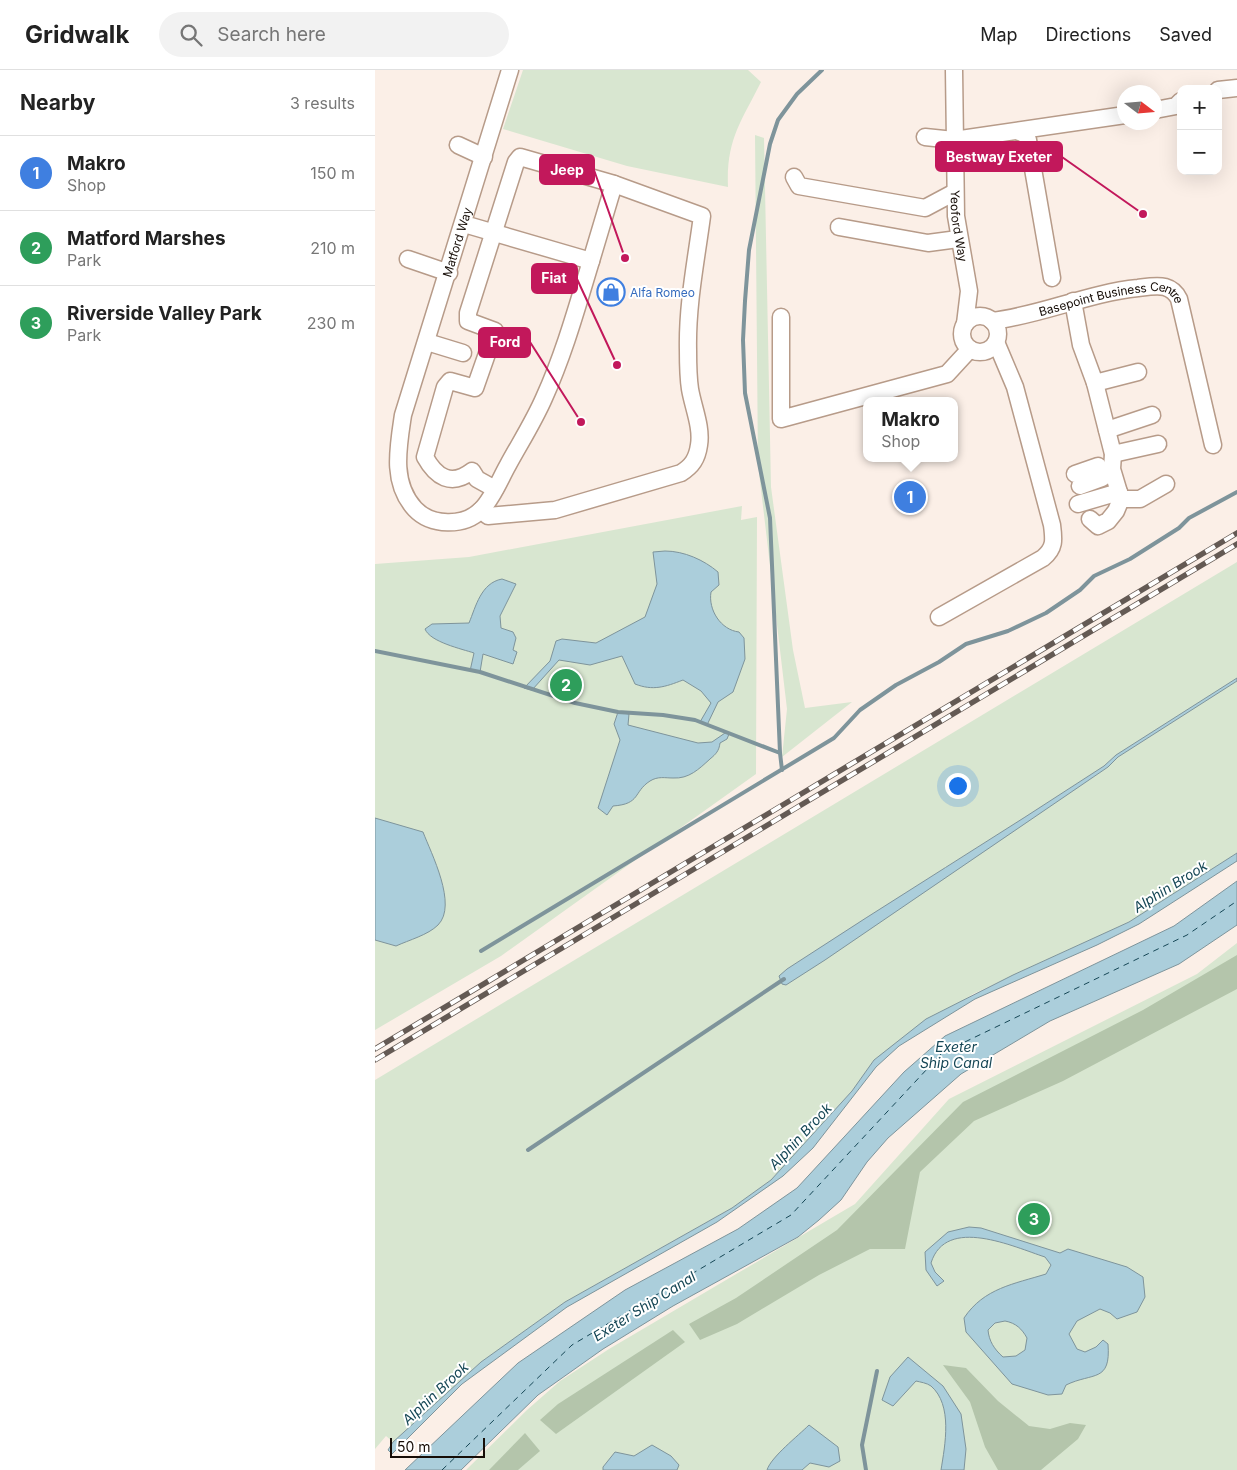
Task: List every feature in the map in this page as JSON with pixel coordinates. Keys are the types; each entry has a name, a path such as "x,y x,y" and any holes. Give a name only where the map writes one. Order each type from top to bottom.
{"street":[{"name":"Matford Way","path":"481,510 472,516 451,522 439,522 416,511 402,493 398,471 399,443 403,416 449,273 510,70"},
{"name":"Yeoford Way","path":"954,70 955,192 958,239 969,291"},
{"path":"1222,90 1237,88"},
{"path":"1162,109 1177,105"},
{"path":"925,137 954,140 1117,116"},
{"path":"1019,132 1025,134 1028,140 1052,278"},
{"path":"459,145 483,158"},
{"path":"495,489 477,479 472,471 459,479 445,478 435,472 425,457 445,387 451,381 475,388 495,331 468,320 468,313 520,157 614,184 701,216 691,292 688,349 690,388 697,418 699,444 691,467 681,473 555,510 488,516 481,510 495,489 552,380 614,184"},
{"path":"794,177 799,186 925,208 955,192"},
{"path":"464,224 591,261"},
{"path":"839,227 928,242 958,239"},
{"path":"408,259 449,273"},
{"name":"Basepoint Business Centre","path":"965,324 974,317 987,336 1014,318 1073,301 1124,290 1165,287 1176,294 1190,340 1213,445"},
{"path":"969,291 962,335 987,336"},
{"path":"939,617 1043,558 1052,551 1054,540 1015,386 987,336 969,291"},
{"path":"1073,301 1081,345 1095,383 1107,430 1108,465 1120,495 1116,511 1108,521 1097,526 1090,519"},
{"path":"781,317 781,419 947,374 987,336"},
{"path":"427,342 463,353"},
{"path":"1095,383 1138,372"},
{"path":"1107,430 1152,415"},
{"path":"1078,480 1098,466 1108,465 1159,444"},
{"path":"1078,504 1120,495 1140,499 1166,484"}],"green space":[{"path":"523,70 748,70 761,82 741,120 732,144 729,156 728,187 627,166 503,129"},
{"path":"755,135 764,138 771,487 793,650 805,708 852,702 782,757 787,709 758,464"},
{"path":"742,506 741,520 757,517 756,774 501,956 375,1030 375,564 469,557"},
{"path":"1237,562 1237,678 1116,755 1104,766 1065,792 787,969 786,985 1108,767 1118,757 1237,681 1237,853 1129,922 973,994 874,1060 852,1091 771,1180 732,1208 565,1302 481,1362 393,1442 386,1436 375,1449 375,1080"},
{"path":"1237,943 1237,1470 466,1470 527,1410 560,1381 609,1349 855,1204 949,1099 1197,974"},
{"path":"1237,955 1237,989 1063,1081 974,1121 920,1172 905,1249 870,1249 819,1275 737,1324 700,1340 689,1324 736,1298 837,1230 963,1102 1143,1010"},
{"path":"673,1330 685,1342 556,1434 540,1420 558,1404"},
{"path":"943,1365 966,1368 998,1401 1029,1426 1050,1429 1070,1423 1086,1425 1078,1439 1041,1470 998,1470 985,1447 970,1402"},
{"path":"525,1433 540,1451 518,1470 489,1470"}],"water":[{"path":"665,551 693,557 718,572 719,585 711,592 714,612 721,623 739,632 744,638 745,659 733,692 718,702 707,725 700,722 711,703 701,691 683,680 653,688 635,684 622,656 590,665 559,660 532,690 524,688 550,661 556,641 562,639 596,643 645,617 657,584 653,552"},
{"path":"502,579 516,584 500,616 501,628 513,632 516,638 513,650 517,652 513,664 483,654 480,672 470,671 474,653 433,638 425,629 432,624 469,623 484,590 495,581"},
{"path":"1237,678 1237,681 1118,757 1108,767 825,960 786,985 782,984 779,976 787,969 1065,792 1104,766 1116,755"},
{"path":"618,712 629,714 628,725 698,743 712,742 725,733 729,734 727,739 720,743 716,754 693,773 679,778 653,779 645,785 633,800 622,805 613,806 607,815 598,808 620,740 614,724"},
{"path":"375,818 423,832 437,865 444,892 445,905 443,916 438,925 424,934 396,946 375,940"},
{"path":"1237,853 1237,861 1139,924 1097,945 975,999 899,1046 876,1067 813,1148 783,1176 717,1222 567,1307 462,1384 392,1454 388,1450 393,1442 481,1362 565,1302 732,1208 771,1180 852,1091 874,1060 926,1019 1013,975 1129,922"},
{"name":"Exeter Ship Canal","path":"1237,881 1237,925 1179,964 1050,1021 961,1074 888,1138 867,1162 841,1200 798,1237 673,1306 603,1349 538,1395 461,1470 405,1470 518,1363 625,1290 738,1229 797,1188 904,1072 945,1036 1174,926"},
{"path":"969,1227 981,1228 1060,1253 1068,1249 1127,1267 1143,1277 1145,1297 1137,1312 1117,1319 1110,1313 1100,1309 1077,1321 1069,1334 1077,1349 1085,1352 1096,1347 1103,1340 1108,1344 1107,1365 1103,1371 1092,1377 1066,1385 1062,1394 1048,1395 1012,1384 966,1332 964,1318 972,1308 990,1294 1011,1284 1046,1274 1051,1265 1045,1257 1016,1247 982,1238 965,1237 951,1240 939,1249 931,1263 935,1272 944,1281 937,1286 926,1270 925,1252 948,1232","holes":["1005,1321 1018,1327 1027,1338 1025,1350 1016,1356 1003,1357 989,1338 988,1330 995,1323"]},
{"path":"908,1357 943,1386 961,1414 966,1449 964,1470 941,1470 946,1426 945,1414 938,1394 931,1386 916,1381 893,1406 882,1400 890,1377"},
{"path":"809,1425 838,1447 840,1461 829,1467 810,1463 802,1470 767,1470 779,1453"},
{"path":"652,1445 671,1456 679,1465 677,1470 603,1470 603,1467 615,1452 634,1456"}],"waterway":[{"path":"780,753 770,518 745,393 743,340 745,301 749,250 770,144 778,120 797,94 822,70"},
{"path":"481,951 834,738 860,710 896,685 939,662 966,644 1008,631 1046,613 1080,590 1094,576 1130,559 1179,528 1189,518 1237,492"},
{"path":"375,651 480,672 575,703 618,712 663,715 695,720 780,753 782,770"},
{"path":"528,1150 784,979"},
{"path":"866,1470 862,1445 877,1371"}],"ferry route":[{"path":"442,1470 572,1345 791,1215 942,1053 1187,935 1237,901"}],"railway":[{"path":"375,1049 1237,533"},
{"path":"375,1060 1237,544"}],"place":[{"name":"Bestway Exeter","path":"1143,214"},
{"name":"Jeep","path":"625,258"},
{"name":"Alfa Romeo","path":"611,292"},
{"name":"Fiat","path":"617,365"},
{"name":"Ford","path":"581,422"},
{"name":"Makro","path":"910,497"},
{"name":"Matford Marshes","path":"566,685"},
{"name":"Riverside Valley Park","path":"1034,1219"}],"water label":[{"name":"Alphin Brook","path":"1170,886"},
{"name":"Alphin Brook","path":"800,1136"},
{"name":"Alphin Brook","path":"435,1393"}]}
